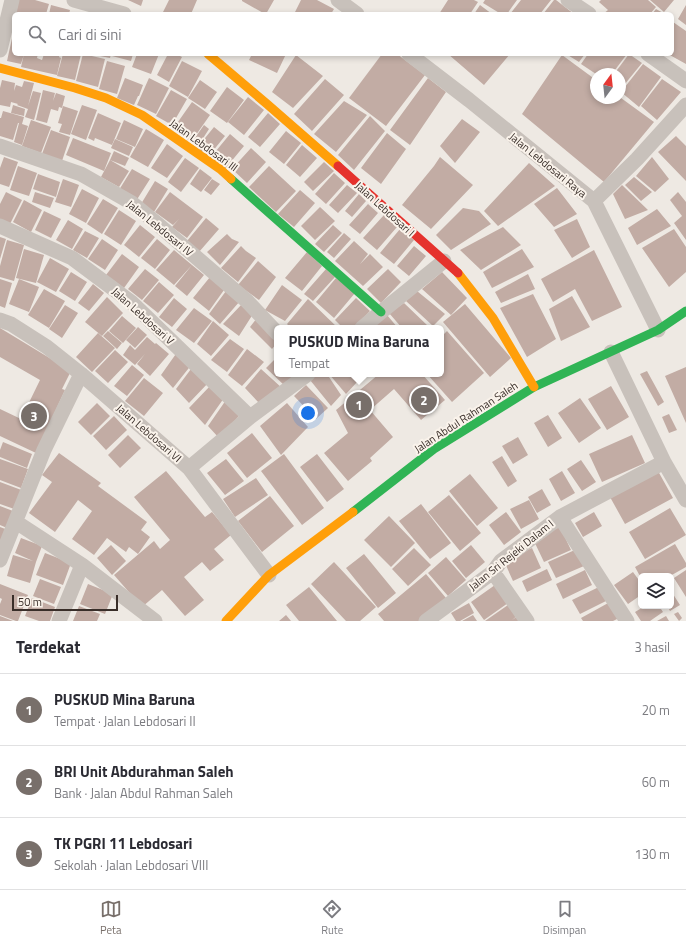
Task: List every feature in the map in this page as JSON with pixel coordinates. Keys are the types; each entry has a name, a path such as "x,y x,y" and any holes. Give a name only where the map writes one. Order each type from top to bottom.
{"street":[{"path":"0,50 12,0"},
{"path":"74,0 117,12"},
{"path":"338,0 354,12"},
{"name":"Jalan Lebdosari I","path":"211,56 456,271 493,318 534,387"},
{"name":"Jalan Lebdosari Raya","path":"412,56 469,100 594,202 658,330"},
{"path":"651,56 686,81"},
{"name":"Jalan Lebdosari III","path":"0,68 88,92 106,98 142,115 220,169 380,312"},
{"path":"594,202 637,159 686,105"},
{"name":"Jalan Lebdosari IV","path":"0,146 81,174 132,203 247,301 274,330"},
{"name":"Jalan Lebdosari V","path":"0,226 72,258 131,302 250,417"},
{"path":"365,325 444,261"},
{"name":"Jalan Abdul Rahman Saleh","path":"226,621 269,575 359,508 434,449 534,387 658,330 686,311"},
{"name":"Jalan Lebdosari VI","path":"0,320 11,324 47,347 81,374 189,468 269,575"},
{"path":"610,352 664,462 684,491"},
{"path":"0,560 44,450 81,374"},
{"path":"189,468 250,417 304,377"},
{"name":"Jalan Sri Rejeki Dalam I","path":"426,621 493,572 501,561 560,517 664,462"},
{"path":"560,517 627,621"},
{"path":"16,522 82,565 155,621"},
{"path":"59,621 82,565"},
{"path":"493,572 526,621"}],"building":[{"path":"19,0 35,0 49,4 47,12 16,12"},
{"path":"128,0 143,0 141,6"},
{"path":"169,0 197,0 192,12 163,12"},
{"path":"274,0 267,12 261,12 242,1"},
{"path":"301,0 317,0 334,9 332,12 295,12"},
{"path":"448,0 474,0 478,2 471,12 440,12"},
{"path":"485,0 517,0 508,12 498,12 483,3"},
{"path":"521,0 551,0 542,12 512,12"},
{"path":"554,0 556,0 571,12 545,12"},
{"path":"601,0 648,0 656,7 652,12 606,12 608,10 599,2"},
{"path":"650,0 674,0 664,12"},
{"path":"51,5 70,10 70,12 49,12"},
{"path":"480,5 489,12 475,12"},
{"path":"686,5 686,25 678,19"},
{"path":"656,9 661,12 654,12"},
{"path":"674,23 686,31 686,64 672,56 674,56"},
{"path":"12,38 12,56 23,56 21,64 7,61"},
{"path":"24,56 38,56 37,58 42,60 43,56 59,56 61,58 57,75 21,67"},
{"path":"62,56 81,56 75,80 57,76"},
{"path":"82,56 92,56 105,59 98,87 76,81"},
{"path":"100,56 110,56 110,58"},
{"path":"112,56 132,56 131,61"},
{"path":"136,56 158,56 151,74 132,67"},
{"path":"167,56 182,57 169,82 157,75"},
{"path":"251,56 285,56 277,73 249,60"},
{"path":"295,56 323,76 293,108 272,92"},
{"path":"380,56 400,56 425,75 386,126 349,98"},
{"path":"450,56 508,56 484,85"},
{"path":"561,56 590,76 590,104 626,104 626,102 654,122 604,182 522,114"},
{"path":"569,56 584,56 579,62"},
{"path":"587,56 626,56 616,68 590,68 590,70 581,64"},
{"path":"628,56 632,56 642,63 626,83 626,68 618,68"},
{"path":"107,61 125,66 117,94 99,89"},
{"path":"182,61 202,71 188,97 169,86"},
{"path":"643,64 661,77 639,107 626,96 626,86"},
{"path":"125,78 143,85 134,105 117,98"},
{"path":"149,78 169,88 156,114 137,105"},
{"path":"428,78 446,92 410,145 390,130"},
{"path":"325,79 344,95 312,131 294,114"},
{"path":"662,79 681,92 657,120 641,106"},
{"path":"2,80 15,83 14,91 16,85 22,87 24,81 34,83 28,106 33,91 41,93 34,120 25,117 28,109 17,105 18,104 11,102 10,107 0,105 0,88"},
{"path":"200,80 217,92 205,109 188,98"},
{"path":"227,87 244,100 227,123 210,111"},
{"path":"43,90 55,93 53,101 56,93 65,96 62,108 59,107 58,111 51,109 47,123 36,120"},
{"path":"171,90 187,99 172,125 156,116"},
{"path":"248,97 264,110 244,135 228,122"},
{"path":"344,101 367,115 336,152 314,134"},
{"path":"192,102 210,115 191,142 173,129"},
{"path":"13,105 25,109 24,116 11,113"},
{"path":"82,105 97,110 86,140 71,134"},
{"path":"63,106 78,111 70,135 59,132 62,124 58,123"},
{"path":"3,111 24,117 22,124 28,126 22,145 14,142 19,123 13,140 0,136 0,118"},
{"path":"98,113 121,123 112,145 95,138 94,141 88,138"},
{"path":"268,113 280,124 260,147 248,137"},
{"path":"370,116 385,131 354,170 338,155"},
{"path":"462,119 480,132 455,163 440,146"},
{"path":"31,120 51,127 41,153 22,146"},
{"path":"124,120 143,129 135,147 116,139"},
{"path":"204,125 209,129 198,146 192,142"},
{"path":"214,127 225,136 208,157 197,148"},
{"path":"146,129 164,140 148,167 130,157"},
{"path":"51,130 70,137 62,161 42,154"},
{"path":"286,131 301,143 284,164 269,152"},
{"path":"387,133 406,149 381,184 361,168"},
{"path":"230,134 244,146 225,169 211,157"},
{"path":"676,136 686,146 686,181 658,152"},
{"path":"73,138 111,153 104,171 66,155"},
{"path":"115,139 133,147 129,156 111,148"},
{"path":"167,144 183,156 167,178 151,168"},
{"path":"302,145 317,158 300,177 286,165"},
{"path":"251,148 266,162 247,183 232,169"},
{"path":"114,151 129,158 125,166 110,160"},
{"path":"4,157 18,162 9,187 0,184 0,168"},
{"path":"440,157 473,185 431,229 402,205"},
{"path":"652,157 669,179 655,192 636,176"},
{"path":"185,158 199,168 181,192 168,182"},
{"path":"110,160 129,171 119,187 101,177"},
{"path":"324,162 334,171 313,191 304,182"},
{"path":"529,163 555,186 498,226 484,211"},
{"path":"18,166 37,173 29,196 10,190"},
{"path":"269,166 296,191 276,212 249,187"},
{"path":"132,169 150,179 136,201 119,190"},
{"path":"200,169 212,178 201,192 190,184"},
{"path":"334,173 345,183 326,204 315,194"},
{"path":"38,174 60,182 56,197 33,189"},
{"path":"634,177 652,192 641,201 625,185"},
{"path":"63,179 79,185 71,207 55,202"},
{"path":"212,179 220,184 211,195 204,190"},
{"path":"155,181 168,189 154,212 141,204"},
{"path":"347,185 357,193 338,213 329,205"},
{"path":"622,185 648,210 625,219 613,194"},
{"path":"557,188 577,214 554,227 534,204"},
{"path":"82,189 99,198 86,223 69,214"},
{"path":"300,190 315,203 294,227 278,214"},
{"path":"6,192 22,200 10,224 0,219 0,204"},
{"path":"35,192 54,198 50,208 32,202"},
{"path":"170,192 203,217 187,238 172,227 179,219 173,225 155,212"},
{"path":"678,192 686,202 686,240 674,223 682,216 670,200"},
{"path":"359,194 366,201 352,217 345,211"},
{"path":"103,199 118,208 102,234 87,224"},
{"path":"24,200 42,210 31,232 13,222"},
{"path":"368,204 378,213 360,234 349,225"},
{"path":"320,207 335,221 315,240 301,226"},
{"path":"463,208 479,211 491,224 451,250 436,235"},
{"path":"657,209 671,226 637,245 628,228"},
{"path":"119,210 136,221 121,245 104,234"},
{"path":"44,211 61,219 51,238 35,230"},
{"path":"384,215 397,227 377,250 363,238"},
{"path":"206,218 219,229 199,252 187,241"},
{"path":"577,219 590,247 572,258 554,230"},
{"path":"68,220 83,229 72,249 56,240"},
{"path":"140,225 155,237 139,257 124,245"},
{"path":"333,225 342,233 324,252 315,244"},
{"path":"503,227 521,245 481,270 460,250"},
{"path":"400,229 414,240 394,264 380,253"},
{"path":"674,229 686,247 686,272 669,287 642,248"},
{"path":"85,231 99,238 87,258 73,250"},
{"path":"344,233 351,239 334,258 327,252"},
{"path":"227,234 232,239 239,242 220,265 207,252"},
{"path":"0,237 6,239 0,259"},
{"path":"102,239 118,250 105,270 88,259"},
{"path":"157,239 170,250 155,269 141,258"},
{"path":"7,240 24,245 14,281 0,277 0,266"},
{"path":"354,241 368,254 360,264 370,254 383,267 363,286 335,261"},
{"path":"241,246 256,258 238,282 221,268"},
{"path":"414,246 426,256 409,276 397,266"},
{"path":"24,249 44,255 36,283 16,278"},
{"path":"522,249 534,267 492,288 483,272"},
{"path":"174,250 192,265 174,285 156,270"},
{"path":"594,250 622,307 592,321 575,289 553,302 541,279"},
{"path":"307,252 322,266 302,291 285,278"},
{"path":"122,254 139,267 124,288 106,275"},
{"path":"50,258 69,269 56,292 37,282"},
{"path":"258,261 276,277 259,300 238,285"},
{"path":"192,265 204,275 187,296 175,286"},
{"path":"145,269 159,280 142,300 128,289"},
{"path":"326,269 335,277 313,301 304,294"},
{"path":"388,269 401,282 381,303 367,289"},
{"path":"71,272 87,282 75,301 59,291"},
{"path":"442,272 467,298 451,315 422,289"},
{"path":"528,274 535,289 501,303 495,292"},
{"path":"210,277 224,290 209,311 193,298"},
{"path":"336,278 355,293 334,318 316,302"},
{"path":"0,279 12,283 5,308 0,306"},
{"path":"19,279 39,287 29,312 9,304"},
{"path":"159,282 174,295 158,313 143,301"},
{"path":"93,284 104,293 89,311 78,303"},
{"path":"282,285 302,300 285,321 265,310"},
{"path":"44,289 65,301 49,328 28,315"},
{"path":"226,291 240,301 220,324 209,314"},
{"path":"417,291 445,314 434,325 432,325 406,301"},
{"path":"533,294 556,339 527,357 500,308"},
{"path":"572,296 590,327 561,341 549,309"},
{"path":"107,297 123,313 102,336 85,322"},
{"path":"174,298 187,309 172,327 159,317"},
{"path":"356,298 370,311 357,325 340,325 335,320"},
{"path":"308,299 335,325 288,325 287,324"},
{"path":"404,303 427,325 399,325 389,313"},
{"path":"242,304 253,314 239,336 223,324"},
{"path":"465,304 511,358 490,377 443,322"},
{"path":"65,305 78,313 62,338 49,329"},
{"path":"194,308 212,321 194,343 176,330"},
{"path":"387,315 395,325 375,325"},
{"path":"122,316 136,328 123,343 109,331"},
{"path":"257,318 274,332 274,347 272,349 250,327"},
{"path":"213,321 229,335 211,356 197,344"},
{"path":"138,327 147,335 135,348 126,340"},
{"path":"0,328 71,371 62,389 65,390 36,453 0,436 0,409 21,419 40,380 0,357"},
{"path":"108,331 122,343 117,349 103,336"},
{"path":"447,331 484,373 452,402 430,377 444,377 444,334"},
{"path":"98,333 115,348 92,372 76,357"},
{"path":"147,337 169,354 150,376 137,364 145,354 135,365 123,355 130,345 135,350"},
{"path":"230,339 244,349 227,372 211,360"},
{"path":"247,349 264,362 242,386 228,375"},
{"path":"115,350 128,362 108,383 95,371"},
{"path":"178,351 192,364 173,388 161,375"},
{"path":"274,360 274,376 266,368"},
{"path":"132,365 144,375 127,396 114,386"},
{"path":"194,365 210,381 189,403 176,389"},
{"path":"686,367 686,423 665,376"},
{"path":"261,369 282,388 259,403 245,388"},
{"path":"647,371 664,402 658,406 640,374"},
{"path":"276,377 293,377 285,386"},
{"path":"314,377 329,377 341,395 331,406 310,380"},
{"path":"332,377 354,377 358,381 346,394"},
{"path":"360,377 366,377 362,380"},
{"path":"375,377 425,377 445,400 421,420 394,389 370,410 393,437 370,458 372,461 348,481 324,453 348,433 336,410"},
{"path":"144,378 163,393 144,416 125,401"},
{"path":"306,385 328,408 316,419 294,396"},
{"path":"210,386 224,398 205,425 189,408"},
{"path":"611,386 629,417 607,430 588,399"},
{"path":"580,398 601,428 579,443 558,413"},
{"path":"226,400 239,416 219,438 208,426"},
{"path":"97,403 110,416 91,435 78,422"},
{"path":"287,403 308,427 281,455 260,426"},
{"path":"669,414 677,430 669,433 662,417"},
{"path":"548,415 562,438 548,447 534,423"},
{"path":"114,416 127,430 106,450 93,436"},
{"path":"252,433 272,458 247,478 227,453"},
{"path":"128,435 141,448 120,468 108,455"},
{"path":"632,435 645,463 602,482 589,454"},
{"path":"518,437 528,455 513,464 502,446"},
{"path":"3,442 32,454 27,468 0,457 0,450"},
{"path":"59,453 101,483 98,486 147,522 141,530 150,537 138,554 129,547 126,552 107,538 94,555 72,539 92,511 78,500 55,532 29,513 52,482 42,475"},
{"path":"284,454 324,508 302,525 261,471"},
{"path":"317,454 344,489 327,502 300,467"},
{"path":"502,456 517,481 508,487 492,462"},
{"path":"0,459 28,469 21,488 0,480"},
{"path":"226,459 244,481 225,495 207,473"},
{"path":"581,460 596,482 582,491 567,469"},
{"path":"166,471 205,517 212,512 231,535 214,549 224,560 210,571 202,562 184,577 204,600 185,616 162,590 142,607 114,575 154,541 160,549 170,540 134,497"},
{"path":"562,471 575,493 561,501 549,479"},
{"path":"658,471 673,498 625,524 610,497"},
{"path":"470,474 498,508 477,526 449,491"},
{"path":"256,478 268,495 235,517 223,499"},
{"path":"0,482 24,491 17,510 0,504"},
{"path":"542,489 551,505 537,513 528,497"},
{"path":"449,495 481,533 460,551 428,512"},
{"path":"270,496 294,526 262,552 238,521"},
{"path":"529,500 539,519 521,529 510,509"},
{"path":"421,504 451,543 430,559 399,521"},
{"path":"0,506 13,511 7,528 0,525"},
{"path":"670,508 686,535 645,559 629,532"},
{"path":"506,512 521,532 504,545 489,525"},
{"path":"594,512 602,526 583,537 575,523"},
{"path":"389,516 415,543 391,567 364,540"},
{"path":"0,527 8,530 0,550"},
{"path":"560,527 571,550 544,562 533,539"},
{"path":"21,538 42,546 30,583 7,576 13,555 33,561 15,553"},
{"path":"675,544 686,563 686,567 674,574 638,573 635,567"},
{"path":"111,545 126,561 112,575 97,558"},
{"path":"471,545 485,562 466,578 452,561"},
{"path":"414,548 431,565 408,586 392,569"},
{"path":"532,548 541,568 513,581 504,561"},
{"path":"577,549 584,566 556,578 548,562"},
{"path":"45,553 71,563 63,585 36,575"},
{"path":"364,554 396,593 378,608 346,568"},
{"path":"446,557 466,580 448,596 428,573"},
{"path":"334,562 376,607 360,621 346,621 311,584"},
{"path":"547,569 552,580 527,592 522,581"},
{"path":"585,570 592,585 563,599 556,584"},
{"path":"686,570 686,597 674,578"},
{"path":"633,572 638,579 638,597 628,604 614,585"},
{"path":"426,574 446,598 420,621 384,621 378,614"},
{"path":"40,579 61,587 54,604 33,596"},
{"path":"0,584 28,595 18,621 0,615 0,604 2,599 0,598"},
{"path":"88,584 113,594 105,614 80,604"},
{"path":"495,585 508,603 484,620 471,602"},
{"path":"601,586 608,600 580,614 572,600"},
{"path":"309,587 337,621 299,621 286,605"},
{"path":"674,596 680,605 674,609"},
{"path":"32,598 55,607 50,621 39,621 25,616"},
{"path":"610,602 619,618 613,621 583,621 581,618"},
{"path":"469,603 474,613 460,621 456,621 451,613"},
{"path":"508,605 517,616 512,620 518,616 521,621 485,621"},
{"path":"79,606 100,614 97,621 73,621"},
{"path":"640,609 661,609 663,612 650,621 641,621 635,612"},
{"path":"678,612 682,618 679,621 674,614"},
{"path":"286,615 291,621 279,621"},
{"path":"473,615 477,621 462,621"},
{"path":"0,616 13,621 0,621"},
{"path":"666,616 669,621 657,621"}],"traffic: fast":[{"path":"231,179 381,312"},
{"path":"353,512 434,449 534,387 658,330 686,311"}],"traffic: slow":[{"path":"210,56 338,166"},
{"path":"0,68 106,98 142,115 220,169 231,179"},
{"path":"458,273 493,318 534,387"},
{"path":"226,621 269,575 353,512"}],"traffic: jam":[{"path":"338,166 458,273"}],"place":[{"name":"BRI Unit Abdurahman Saleh","path":"424,400"},
{"name":"PUSKUD Mina Baruna","path":"359,405"},
{"name":"TK PGRI 11 Lebdosari","path":"34,416"}]}
